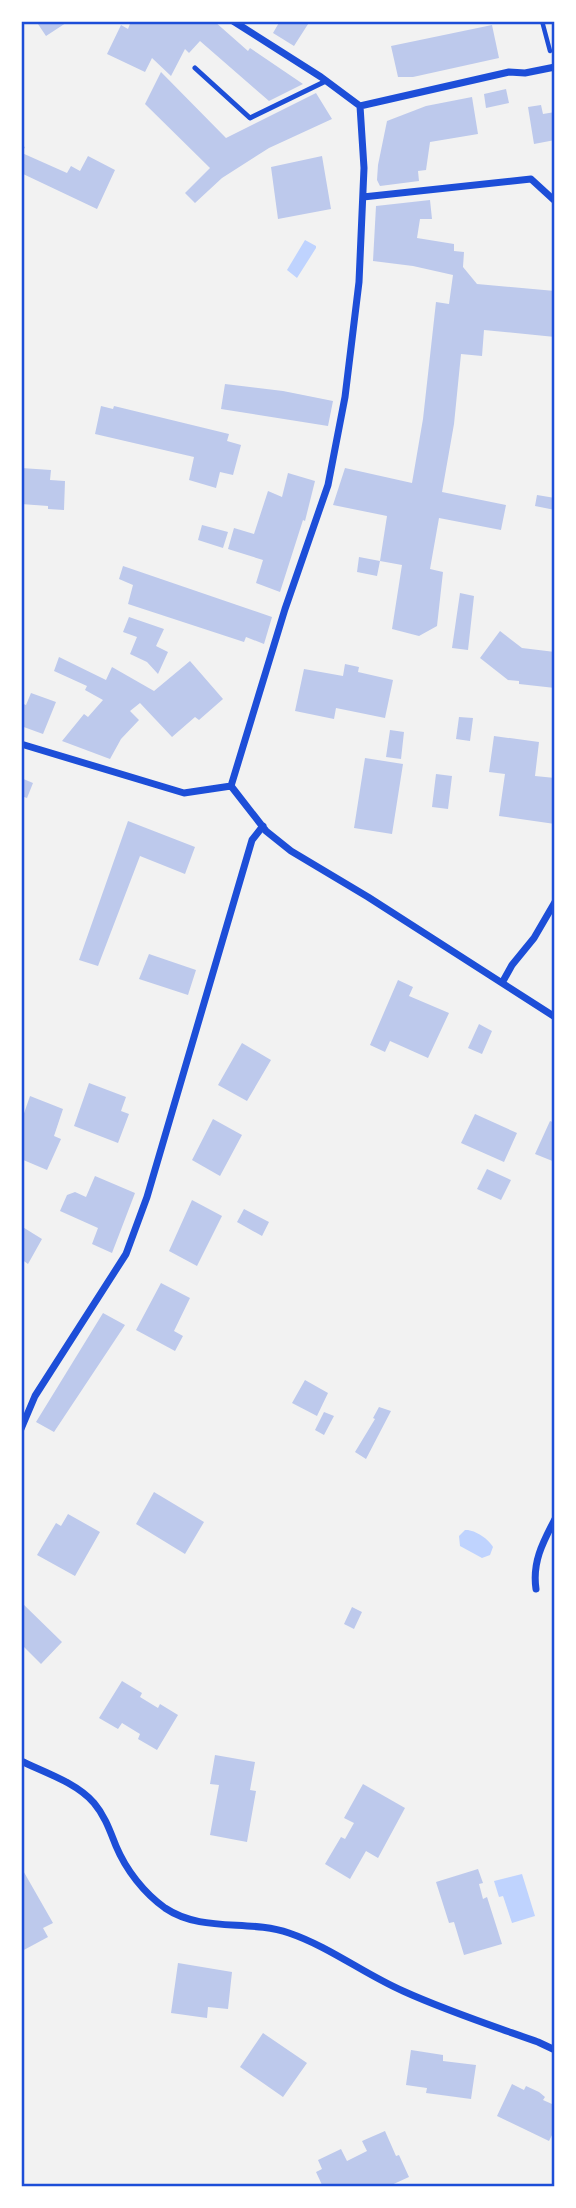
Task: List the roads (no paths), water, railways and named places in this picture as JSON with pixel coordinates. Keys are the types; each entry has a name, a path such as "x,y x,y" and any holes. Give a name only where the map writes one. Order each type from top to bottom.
{"street":[{"path":"233,21 360,106 509,72 525,73 554,67"},
{"path":"231,786 285,609 328,485 345,397 359,282 364,168 360,106"},
{"path":"363,197 531,179 555,201"},
{"path":"21,744 184,793 231,786"},
{"path":"231,786 262,826 290,851 369,897 555,1017"},
{"path":"21,1429 35,1396 126,1254 147,1197 252,840 262,826"},
{"path":"502,983 512,965 534,938 555,902"},
{"path":"536,1589 534,1573 539,1549 555,1519"},
{"path":"21,1761 82,1791 94,1803 108,1824 116,1848 130,1873 166,1908 193,1921 264,1926 290,1933 402,1991 555,2050"}],"lane":[{"path":"195,68 250,118 326,81"}],"water":[{"path":"305,240 316,248 297,278 287,270"},
{"path":"465,1530 477,1533 488,1541 493,1547 490,1555 482,1558 460,1546 459,1536"},
{"path":"522,1874 535,1916 512,1923 503,1896 499,1897 494,1881"}]}
